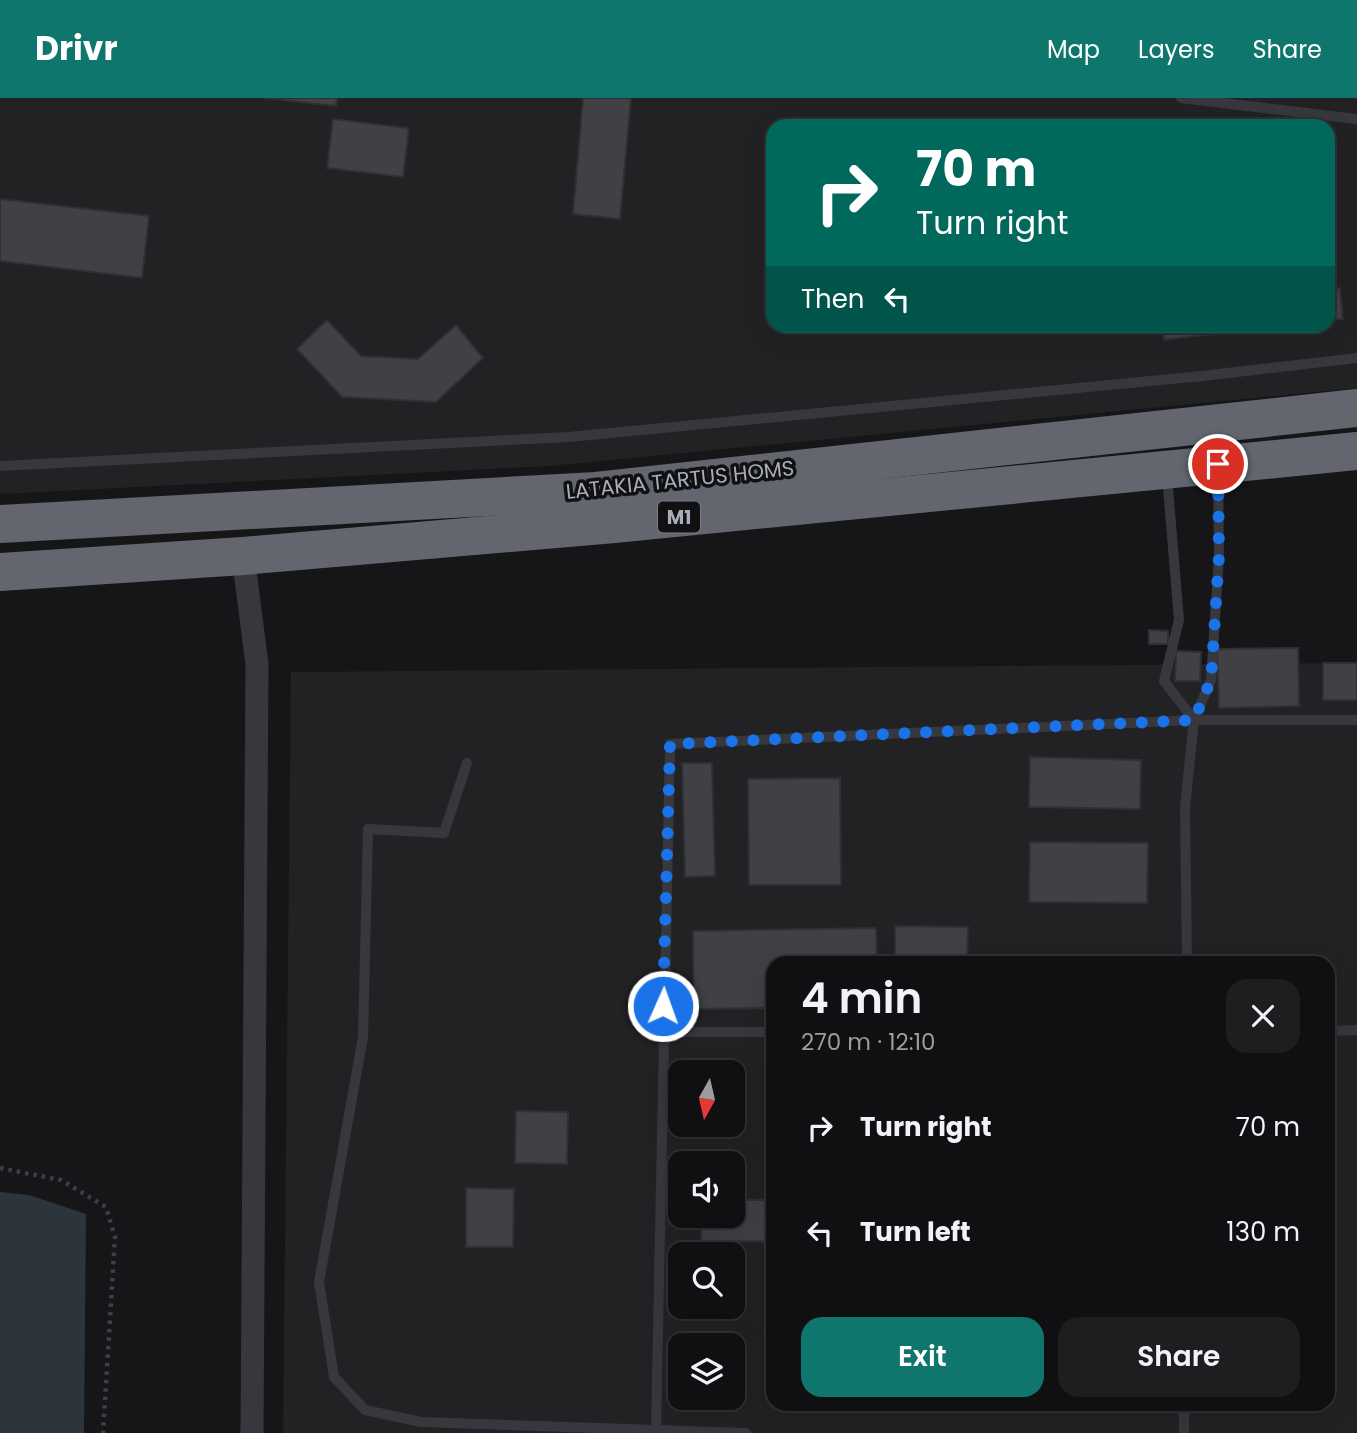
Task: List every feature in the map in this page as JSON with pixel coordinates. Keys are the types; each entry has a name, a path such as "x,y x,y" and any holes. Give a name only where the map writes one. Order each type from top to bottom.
{"highway":[{"name":"LATAKIA TARTUS HOMS","path":"0,523 596,491 1357,408"},
{"name":"M1","path":"0,572 243,556 614,524 1357,451"}],"street":[{"path":"243,556 257,664 252,1433"}],"lane":[{"path":"1181,98 1357,118"},
{"path":"0,466 569,436 1188,377 1357,358"},
{"path":"1187,956 1185,807 1194,720 1211,680 1219,556 1218,464"},
{"path":"1166,469 1178,620 1164,681 1194,720"},
{"path":"656,1430 670,744 1194,720 1357,720"},
{"path":"467,763 444,833 368,829 363,1037 319,1282 334,1377 365,1410 421,1428 746,1433"},
{"path":"1335,1031 1357,1030"},
{"path":"663,1032 766,1032"},
{"path":"1184,1411 1184,1433"}],"path":[{"path":"0,1168 61,1180 106,1207 116,1237 103,1433"}],"shaded area":[{"path":"0,98 1357,98 1357,388 549,466 0,494"},
{"path":"1357,663 1357,1433 283,1433 291,672"},
{"path":"0,1192 29,1195 86,1214 84,1433 0,1433"}],"building":[{"path":"264,98 337,98 336,106"},
{"path":"583,98 631,98 620,219 573,214"},
{"path":"333,119 409,128 403,177 327,168"},
{"path":"0,199 149,216 142,278 0,261"},
{"path":"1340,288 1343,319 1335,320 1335,289"},
{"path":"327,320 361,356 418,359 456,325 483,358 436,402 342,397 297,349"},
{"path":"1164,333 1224,333 1164,340"},
{"path":"1149,630 1168,631 1168,644 1149,644"},
{"path":"1298,648 1299,706 1219,708 1217,649"},
{"path":"1176,651 1201,652 1200,681 1175,681"},
{"path":"1323,663 1357,663 1357,700 1323,700"},
{"path":"1030,757 1141,760 1140,809 1029,807"},
{"path":"682,763 712,763 715,876 685,877"},
{"path":"840,778 841,885 749,885 748,779"},
{"path":"1030,842 1148,843 1147,903 1029,902"},
{"path":"895,926 968,927 967,956 895,956"},
{"path":"876,928 877,956 766,956 766,1008 694,1009 693,931"},
{"path":"516,1111 568,1112 567,1164 515,1163"},
{"path":"466,1188 514,1189 513,1247 466,1247"},
{"path":"745,1200 766,1200 766,1242 701,1241 702,1228 745,1228"}],"route":[{"path":"663,1006 670,744 1194,720 1211,680 1219,556 1218,464"}]}
